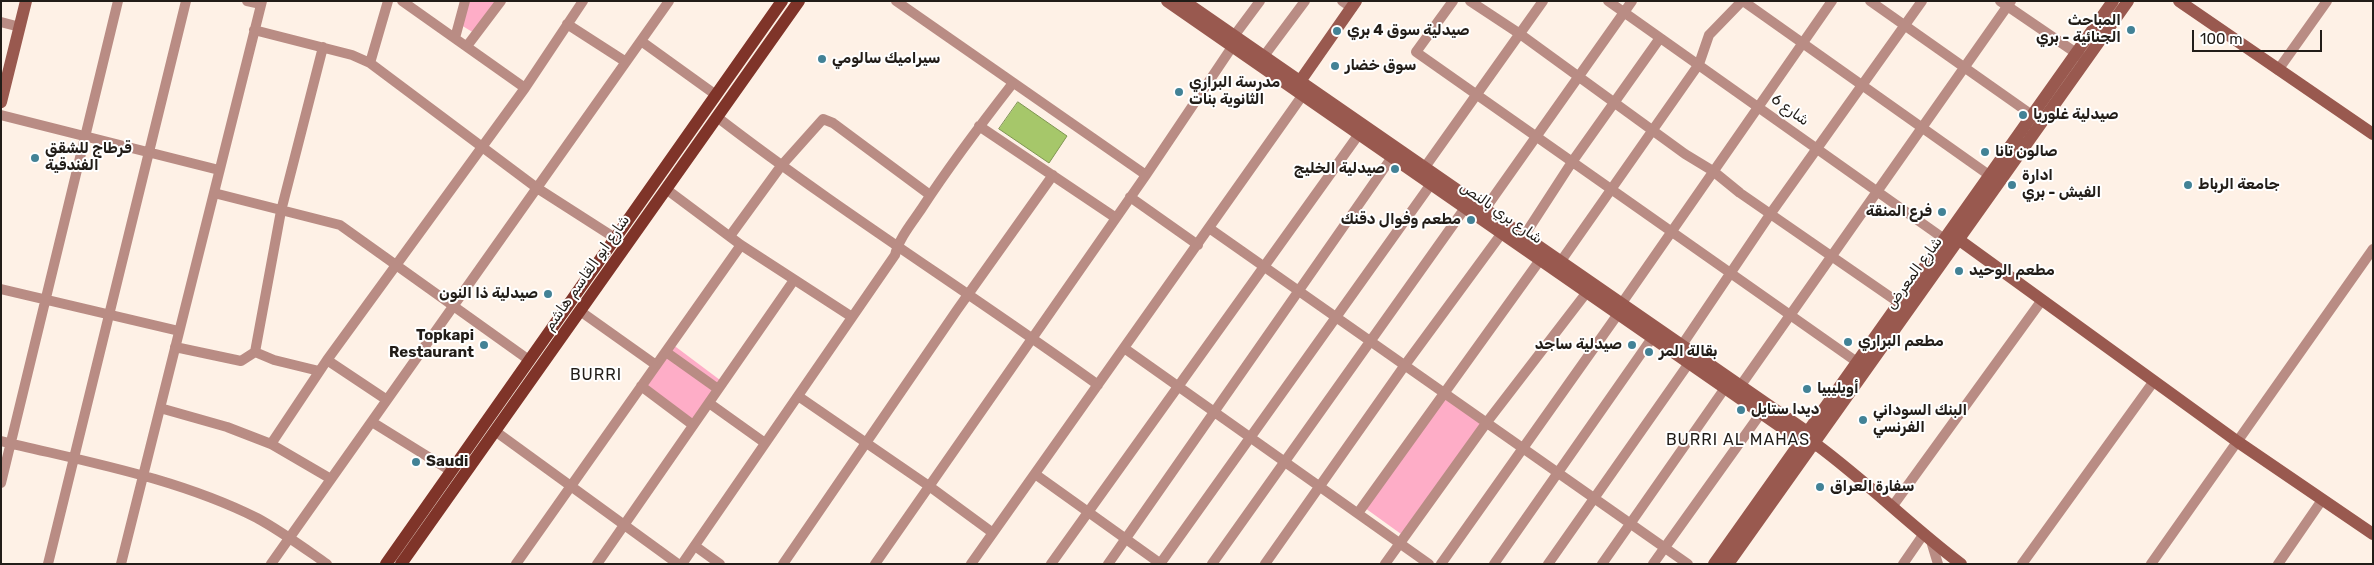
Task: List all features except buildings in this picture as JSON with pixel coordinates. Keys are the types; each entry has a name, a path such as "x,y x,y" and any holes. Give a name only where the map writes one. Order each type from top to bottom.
{"main road":[{"path":"1,102 26,1"},
{"name":"شارع ابو القاسم هاشم","path":"386,564 782,1"},
{"name":"شارع ابو القاسم هاشم","path":"402,564 799,1"},
{"name":"شارع بري بالنص","path":"1167,1 1233,41 1301,88 1425,167 1561,261 1652,338 1761,413 1810,440"},
{"name":"شارع بري بالنص","path":"1184,1 1233,41 1264,56 1359,134 1540,260 1587,292 1682,345 1740,385 1961,564"},
{"name":"شارع المعرض","path":"1728,564 1810,440 2081,57 2113,1"},
{"name":"شارع المعرض","path":"1951,239 1990,175 2032,114 2128,1"},
{"path":"2179,1 2372,132"},
{"path":"1301,88 1350,3"},
{"path":"1951,239 2042,300 2238,442 2373,534"},
{"name":"شارع المعرض","path":"1714,564 1810,440 1857,362 1904,306"}],"street":[{"path":"1,482 6,442 46,299 118,1"},
{"path":"48,564 186,1"},
{"path":"121,564 261,3 247,1"},
{"path":"370,63 388,1"},
{"path":"402,1 525,88"},
{"path":"455,38 465,1"},
{"path":"467,46 501,1"},
{"path":"271,444 319,371 395,264 525,88 583,1"},
{"path":"271,564 669,1"},
{"path":"896,1 1146,175"},
{"path":"875,564 1146,175 1260,1"},
{"path":"1264,56 1305,1"},
{"path":"1453,1 1416,52 1857,362"},
{"path":"1470,1 1520,34 1685,154 1713,171 1740,193 1904,306"},
{"path":"1425,167 1543,1"},
{"name":"شارع 6","path":"1608,1 1759,106 1817,149 1951,239"},
{"path":"1485,209 1632,1"},
{"path":"1561,261 1699,64 1709,36 1742,1 1990,175"},
{"path":"1441,564 1524,448 1620,309 1671,230 1803,45 1832,1"},
{"path":"1870,1 2032,114"},
{"path":"1682,345 1771,213 1922,1"},
{"path":"2278,70 2327,1"},
{"path":"1740,385 1965,67 2006,3 2081,57"},
{"path":"1,22 20,27"},
{"path":"567,24 626,62"},
{"path":"254,30 352,55 370,63 537,188 615,238"},
{"path":"1524,236 1572,162 1660,38"},
{"path":"641,40 716,94"},
{"path":"175,346 240,361 255,352 281,211 323,47"},
{"path":"682,564 895,255 898,244 930,195 979,126 1013,83"},
{"path":"971,564 1210,228 1301,88"},
{"path":"1,115 220,170"},
{"path":"717,117 781,166 969,293 1098,385"},
{"path":"730,236 781,166 823,119 833,123 930,195"},
{"path":"979,126 1116,218"},
{"path":"1051,564 1087,511 1359,134"},
{"path":"1108,564 1392,157"},
{"path":"783,564 969,293 1053,175"},
{"path":"1035,474 1161,564 1430,184"},
{"path":"666,189 741,245 852,317"},
{"path":"214,193 340,225 529,360"},
{"path":"1130,198 1198,245"},
{"path":"1212,564 1465,208"},
{"path":"1210,228 1688,564"},
{"path":"1266,564 1405,365 1502,233"},
{"path":"516,564 741,245"},
{"path":"2151,564 2373,249"},
{"path":"1358,513 1540,260"},
{"path":"597,564 794,280"},
{"path":"1,289 179,331"},
{"path":"1385,564 1486,422 1587,292"},
{"path":"1892,507 2042,300"},
{"path":"580,311 656,365"},
{"path":"1494,564 1652,338"},
{"path":"1124,348 1429,564"},
{"path":"255,352 274,360 319,371"},
{"path":"666,352 718,389"},
{"path":"327,360 387,400"},
{"path":"1548,564 1690,363"},
{"path":"2022,564 2154,381"},
{"path":"641,386 693,426"},
{"path":"1602,564 1725,388"},
{"path":"798,396 929,486 993,533"},
{"path":"708,403 765,443"},
{"path":"160,408 227,427 271,444 331,479"},
{"path":"1653,564 1761,413"},
{"path":"372,422 451,471"},
{"path":"495,431 678,564"},
{"path":"6,442 143,475 187,489 257,519 290,538 327,564"},
{"path":"2278,564 2322,500"},
{"path":"1902,564 1927,538 1938,564"},
{"path":"695,546 720,564"}],"shaded area":[{"path":"467,1 497,1 474,33 461,25"},
{"path":"1018,102 1067,136 1049,163 999,129"},
{"path":"672,344 720,380 691,421 641,385"},
{"path":"1445,397 1481,423 1401,534 1365,508"}],"place":[{"name":"المباحث الجنائية - بري","path":"2131,30"},
{"name":"صيدلية سوق 4 بري","path":"1337,31"},
{"name":"سيراميك سالومي","path":"822,59"},
{"name":"سوق خضار","path":"1335,66"},
{"name":"مدرسة البراري الثانوية بنات","path":"1179,92"},
{"name":"صيدلية غلوريا","path":"2023,115"},
{"name":"صالون تانا","path":"1985,152"},
{"name":"قرطاج للشقق الفندقية","path":"35,158"},
{"name":"صيدلية الخليج","path":"1395,169"},
{"name":"ادارة الفيش - بري","path":"2012,185"},
{"name":"جامعة الرباط","path":"2188,185"},
{"name":"فرع المنقة","path":"1942,212"},
{"name":"مطعم وفوال دقنك","path":"1471,220"},
{"name":"مطعم الوحيد","path":"1959,271"},
{"name":"صيدلية ذا النون","path":"548,294"},
{"name":"مطعم البراري","path":"1848,342"},
{"name":"Topkapi Restaurant","path":"484,345"},
{"name":"صيدلية ساجد","path":"1632,345"},
{"name":"بقالة المر","path":"1649,352"},
{"name":"أويليبيا","path":"1807,389"},
{"name":"ديدا ستايل","path":"1741,410"},
{"name":"البنك السوداني الفرنسي","path":"1863,420"},
{"name":"Saudi","path":"416,462"},
{"name":"سفارة العراق","path":"1820,487"}],"district":[{"name":"BURRI","path":"596,375"},
{"name":"BURRI AL MAHAS","path":"1738,440"}]}
